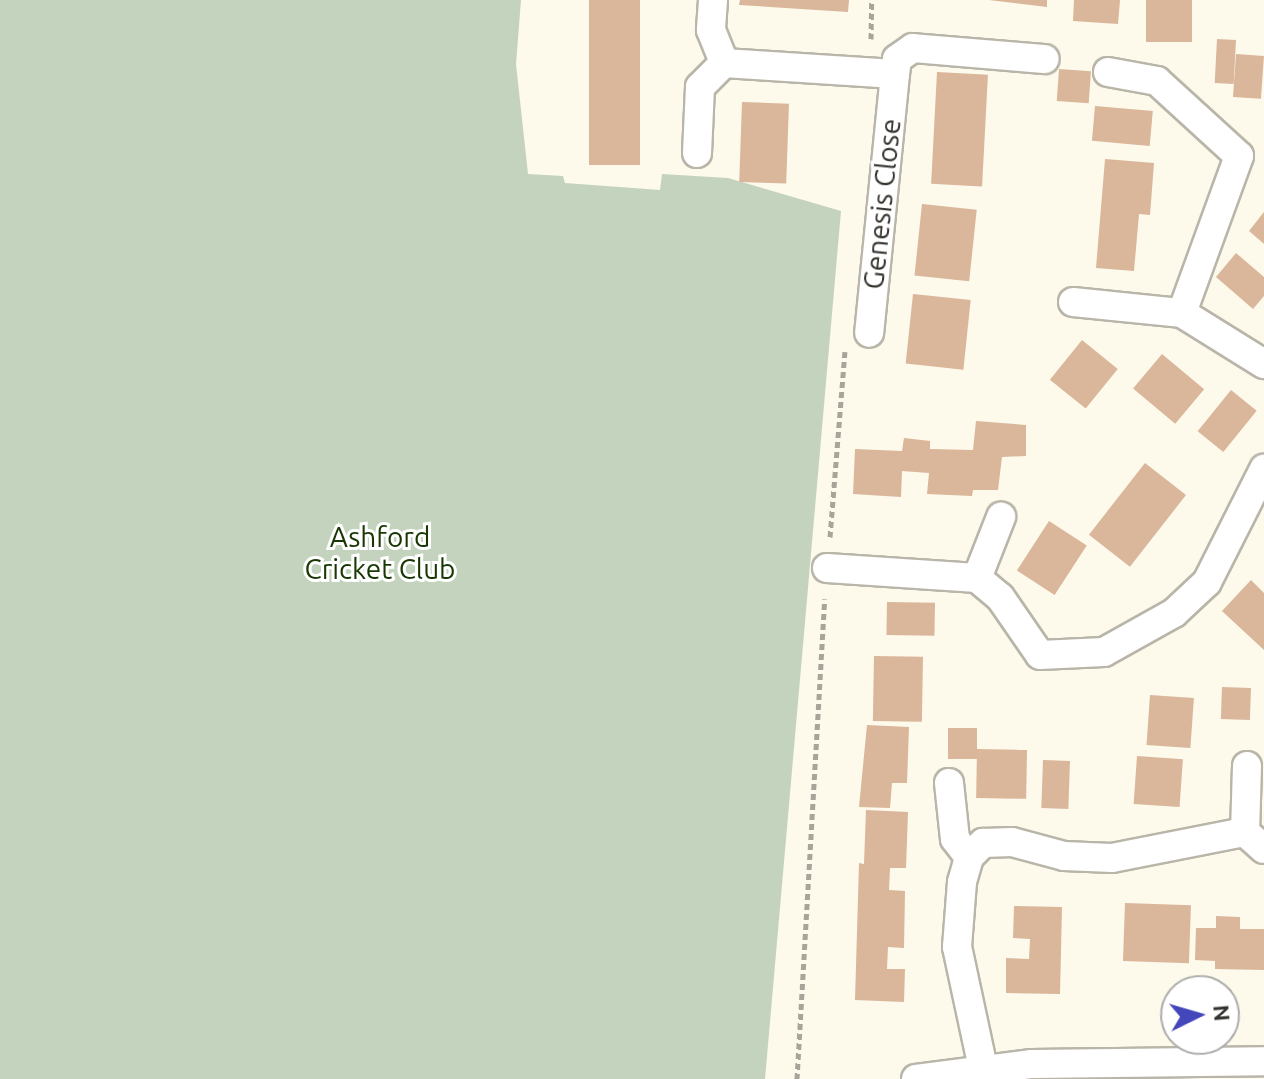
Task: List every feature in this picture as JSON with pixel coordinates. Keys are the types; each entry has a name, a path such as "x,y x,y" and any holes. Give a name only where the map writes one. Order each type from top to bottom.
{"street":[{"path":"713,0 711,30 724,63"},
{"path":"697,153 700,87 724,63 895,74 897,59 913,48 1045,59"},
{"path":"1108,72 1157,81 1252,153 1182,313"},
{"name":"Genesis Close","path":"869,333 895,74"},
{"path":"1073,302 1182,313 1264,364"},
{"path":"827,568 977,578 1000,597 1040,655 1104,652 1174,613 1207,582 1264,469"},
{"path":"977,578 1001,517"},
{"path":"983,1068 957,947 962,882 969,857 983,843 1012,842 1064,856 1112,858 1254,840 1247,766"},
{"path":"949,783 955,839 969,857"},
{"path":"916,1079 983,1068 1073,1062 1264,1061"}],"green space":[{"name":"Ashford Cricket Club","path":"0,0 521,0 516,64 528,174 563,176 565,183 660,190 662,174 728,178 841,211 765,1079 0,1079"}],"building":[{"path":"589,0 640,0 640,165 589,165"},
{"path":"740,0 849,0 848,12 739,5"},
{"path":"989,0 1047,0 1047,7"},
{"path":"1074,0 1120,0 1118,24 1073,21"},
{"path":"1146,0 1192,0 1192,42 1146,42"},
{"path":"1217,39 1236,40 1234,84 1215,83"},
{"path":"1236,54 1264,56 1261,99 1233,97"},
{"path":"1059,69 1091,71 1089,103 1057,101"},
{"path":"937,72 988,75 982,187 931,184"},
{"path":"742,102 789,104 786,184 739,182"},
{"path":"1095,106 1153,111 1150,146 1092,141"},
{"path":"1105,159 1154,163 1150,215 1139,214 1134,271 1096,268"},
{"path":"922,204 977,210 969,281 914,276"},
{"path":"1264,212 1264,244 1249,231"},
{"path":"1236,253 1264,277 1264,296 1253,309 1216,277"},
{"path":"913,294 971,300 963,370 906,364"},
{"path":"1082,340 1118,369 1086,409 1050,380"},
{"path":"1162,354 1204,389 1175,424 1133,388"},
{"path":"1231,390 1257,411 1223,452 1198,431"},
{"path":"976,421 1026,425 1026,456 1002,457 998,490 973,490 972,496 927,494 929,473 902,471 901,497 853,494 855,449 902,451 904,438 930,441 930,449 973,450"},
{"path":"1145,463 1186,495 1130,567 1089,535"},
{"path":"1049,521 1087,546 1055,595 1017,570"},
{"path":"1251,580 1264,593 1264,650 1222,611"},
{"path":"887,602 935,603 934,636 886,635"},
{"path":"874,656 923,657 922,722 873,721"},
{"path":"1222,687 1251,688 1250,720 1221,719"},
{"path":"1150,695 1194,698 1190,748 1147,745"},
{"path":"867,725 909,727 907,783 892,783 890,808 859,807"},
{"path":"948,728 977,728 977,759 948,759"},
{"path":"977,749 1027,750 1026,799 976,798"},
{"path":"1137,756 1183,759 1180,807 1134,804"},
{"path":"1043,760 1070,761 1068,809 1041,808"},
{"path":"866,810 908,812 906,868 890,868 889,890 905,891 904,948 888,947 887,969 905,969 904,1002 855,1000 859,863 864,864"},
{"path":"1125,903 1191,905 1189,963 1123,961"},
{"path":"1014,906 1062,907 1060,994 1006,993 1006,958 1029,959 1030,939 1013,938"},
{"path":"1216,916 1240,917 1240,929 1264,929 1264,970 1215,969 1215,961 1195,960 1196,928 1216,928"}]}
